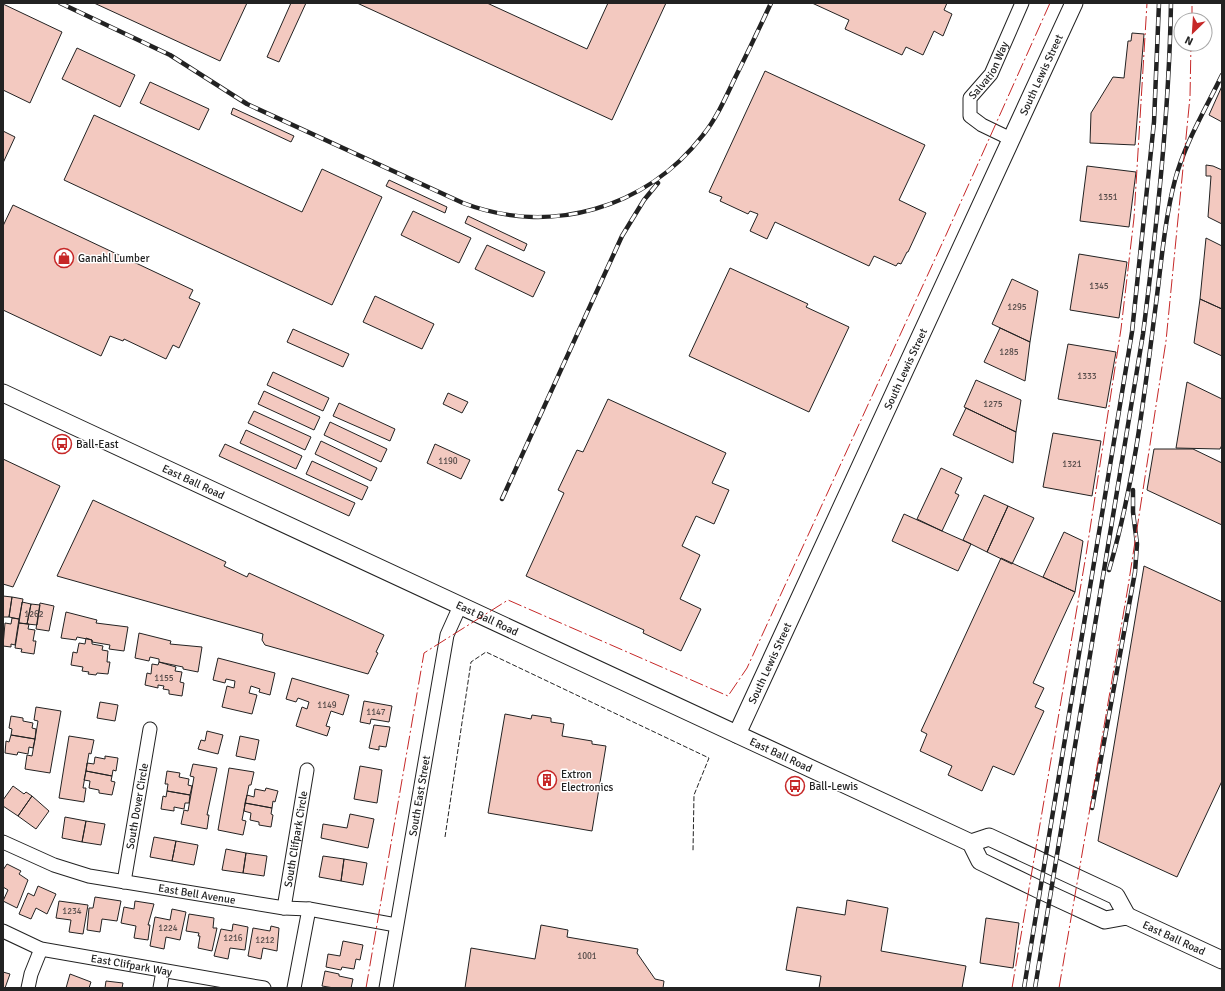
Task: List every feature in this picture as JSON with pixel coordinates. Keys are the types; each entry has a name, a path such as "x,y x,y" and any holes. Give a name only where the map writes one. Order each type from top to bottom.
{"main road":[{"name":"South Lewis Street","path":"737,734 1074,3"},
{"name":"East Ball Road","path":"3,393 971,843"},
{"path":"989,837 1116,896 1127,916 1105,920 980,862 971,843 989,837"},
{"name":"East Ball Road","path":"1127,916 1222,960"}],"street":[{"name":"Salvation Way","path":"1011,139 982,126 970,116 970,98 991,74 1022,3"},
{"name":"South East Street","path":"386,988 447,635 460,606"},
{"name":"South Dover Circle","path":"124,882 150,729"},
{"name":"South Clifpark Circle","path":"284,908 307,770"},
{"name":"East Bell Avenue","path":"3,842 23,852 89,876 284,908 309,909 396,925"},
{"path":"294,988 309,909"},
{"name":"East Clifpark Way","path":"3,931 41,949 264,988"},
{"path":"28,988 31,974 41,949"},
{"path":"160,988 163,971"}],"building":[{"path":"94,3 247,3 220,61"},
{"path":"291,3 306,3 279,62 267,57"},
{"path":"357,3 487,3 587,49 608,3 666,3 612,120"},
{"path":"812,3 947,3 944,10 952,14 943,36 934,31 923,55 906,47 902,55 845,29 849,20"},
{"path":"3,4 62,32 30,103 3,90"},
{"path":"1132,33 1144,34 1135,145 1090,143 1091,113 1113,77 1124,78 1128,41 1131,41"},
{"path":"77,48 135,75 120,107 62,79"},
{"path":"765,71 925,145 899,200 926,213 901,264 898,263 896,266 874,256 869,266 775,222 767,239 750,231 758,214 750,211 748,214 720,201 722,197 709,192"},
{"path":"150,82 209,109 199,130 140,103"},
{"path":"1222,86 1222,122 1209,115"},
{"path":"233,108 294,136 291,142 231,114"},
{"path":"94,115 302,212 322,169 382,197 332,305 64,180"},
{"path":"3,131 15,137 3,163"},
{"path":"1206,165 1222,170 1222,224 1208,217 1211,176 1206,176"},
{"path":"1087,166 1136,172 1129,227 1080,221"},
{"path":"389,180 447,207 445,213 386,186"},
{"name":"Ganahl Lumber","path":"13,205 193,290 189,298 200,303 179,348 173,345 166,359 124,339 123,341 110,336 101,356 3,310 3,226"},
{"path":"413,211 471,238 459,263 401,235"},
{"path":"468,216 527,244 524,251 465,223"},
{"path":"1206,238 1222,246 1222,309 1200,299"},
{"path":"487,245 545,272 533,297 475,269"},
{"path":"1079,254 1127,262 1119,318 1070,310"},
{"path":"730,268 808,304 806,307 849,327 809,412 689,356"},
{"path":"1012,279 1038,291 1030,342 992,324"},
{"path":"375,296 434,324 422,349 363,322"},
{"path":"1200,299 1222,309 1222,356 1194,343"},
{"path":"1000,328 1030,342 1025,381 984,362"},
{"path":"293,329 349,354 343,367 287,342"},
{"path":"1068,344 1116,352 1106,408 1058,399"},
{"path":"273,372 329,398 323,411 267,385"},
{"path":"976,380 1021,400 1016,432 964,407"},
{"path":"1187,382 1222,399 1222,445 1220,449 1176,448"},
{"path":"264,391 320,417 314,430 258,404"},
{"path":"448,393 468,402 462,413 443,404"},
{"path":"608,399 726,453 712,483 729,490 714,524 696,516 682,546 700,555 680,599 701,609 681,651 643,633 644,630 526,576 564,493 558,490 577,450 583,452"},
{"path":"339,403 395,429 390,441 333,416"},
{"path":"966,408 1016,432 1013,463 953,435"},
{"path":"254,411 311,437 305,450 248,423"},
{"path":"330,422 387,449 381,462 324,435"},
{"path":"246,430 302,456 296,469 240,443"},
{"path":"1053,433 1101,441 1092,496 1043,487"},
{"path":"321,441 377,468 371,481 315,454"},
{"path":"225,444 355,503 349,516 219,456"},
{"path":"435,444 470,460 461,479 427,463"},
{"path":"1154,449 1193,449 1222,463 1222,525 1147,490"},
{"path":"3,459 60,486 13,587 3,584"},
{"path":"312,461 368,487 362,500 306,474"},
{"path":"941,468 962,478 955,493 959,495 942,531 917,519"},
{"path":"984,495 1008,506 987,552 963,540"},
{"path":"93,500 226,562 224,566 247,577 249,573 384,635 376,652 378,653 368,674 265,645 262,640 263,634 57,576"},
{"path":"1008,506 1034,518 1012,564 987,552"},
{"path":"904,514 971,544 958,571 892,541"},
{"path":"1064,532 1083,541 1075,592 1043,577"},
{"path":"1001,558 1075,592 1033,683 1044,688 1035,707 1044,711 1014,775 993,766 982,791 948,775 952,766 920,751 927,734 921,731"},
{"path":"1144,566 1222,602 1222,781 1177,877 1098,841"},
{"path":"3,596 12,597 9,617 3,617"},
{"path":"12,597 23,599 19,619 9,617"},
{"path":"22,602 31,604 27,624 19,623"},
{"path":"40,603 54,606 49,631 36,629"},
{"path":"31,604 40,605 37,625 27,624"},
{"path":"66,612 97,620 96,623 128,627 124,651 109,649 110,645 92,642 92,640 77,637 76,640 61,638"},
{"path":"12,618 19,619 15,645 11,644 11,647 3,646 5,623 11,624"},
{"path":"19,623 29,624 28,629 35,630 33,641 36,641 34,654 21,652 22,649 15,648"},
{"path":"139,633 171,641 170,644 202,647 198,672 159,662 159,659 150,657 149,661 135,658"},
{"path":"86,638 92,640 92,644 103,646 102,650 108,651 107,662 110,662 108,674 88,674 89,672 82,671 83,667 71,665 73,652 77,653 79,643 85,644"},
{"path":"218,658 275,673 270,695 259,692 260,689 251,686 249,693 257,695 252,714 222,707 227,686 234,688 235,681 226,679 225,683 213,680"},
{"path":"159,662 176,667 175,671 182,672 180,682 184,683 182,696 169,694 169,690 163,689 164,686 158,685 158,688 145,685 147,673 151,674 152,664 158,665"},
{"path":"292,678 349,695 343,715 331,711 326,726 330,727 327,736 296,726 302,707 307,709 309,702 298,698 296,702 286,699"},
{"path":"364,701 392,706 389,722 371,719 370,724 360,722"},
{"path":"100,702 118,705 115,721 97,718"},
{"path":"36,707 61,711 50,773 25,769 27,755 32,756 38,721 34,720"},
{"name":"Extron Electronics","path":"505,714 531,719 532,715 551,718 551,722 564,724 562,736 592,741 592,744 606,746 592,831 488,813"},
{"path":"11,716 23,718 23,721 33,723 32,728 36,729 35,739 11,735 12,729 9,728"},
{"path":"374,725 390,727 386,747 379,746 379,750 369,748"},
{"path":"207,731 223,735 218,754 198,749 201,740 205,741"},
{"path":"11,735 35,739 33,748 29,747 28,754 18,752 17,755 5,753 6,741 9,742"},
{"path":"69,736 94,740 91,754 89,753 83,788 86,788 84,802 59,798"},
{"path":"240,736 259,740 255,760 236,756"},
{"path":"105,756 118,758 116,771 113,770 112,776 86,771 87,763 94,764 95,757 105,759"},
{"path":"193,764 217,768 207,815 209,815 207,829 181,824 184,810 188,811 194,777 190,776"},
{"path":"360,766 382,770 377,803 354,799"},
{"path":"229,768 254,772 251,785 249,785 242,820 246,821 243,835 218,830"},
{"path":"86,771 112,776 111,781 115,782 112,795 99,793 99,790 89,788 90,781 84,780"},
{"path":"167,771 180,773 179,777 189,779 188,785 192,786 190,795 167,791 168,784 165,784"},
{"path":"13,786 24,794 26,792 32,796 18,816 3,806 3,800"},
{"path":"266,788 278,791 275,802 273,801 272,808 245,803 247,795 254,797 255,789 265,791"},
{"path":"167,791 190,795 189,803 185,803 184,809 174,807 174,811 161,809 163,796 166,797"},
{"path":"32,796 49,811 36,829 18,816"},
{"path":"245,803 272,808 271,814 273,815 271,827 259,825 259,822 250,820 251,813 244,811"},
{"path":"350,814 374,819 368,848 321,838 323,824 347,828"},
{"path":"65,817 86,821 82,842 62,838"},
{"path":"86,821 105,824 101,845 82,842"},
{"path":"154,837 176,841 172,861 150,857"},
{"path":"176,841 198,845 194,865 172,861"},
{"path":"226,849 246,853 243,873 222,870"},
{"path":"246,853 267,856 264,876 243,873"},
{"path":"323,856 344,859 341,881 319,877"},
{"path":"344,859 367,863 363,885 341,881"},
{"path":"7,864 21,871 19,874 28,880 17,908 3,901 8,890 3,887 3,870"},
{"path":"38,886 56,894 47,914 36,908 31,919 19,914 28,893 34,896"},
{"path":"95,897 121,901 117,921 102,919 100,932 87,930 89,908 93,908"},
{"path":"847,900 888,908 881,951 966,966 962,988 819,988 821,976 786,970 797,907 845,915"},
{"path":"59,901 88,905 83,934 69,932 71,920 56,918"},
{"path":"135,901 154,904 148,925 150,925 148,940 134,938 136,926 121,923 124,907 134,909"},
{"path":"172,909 186,912 180,940 166,937 164,949 150,946 155,917 170,920"},
{"path":"189,914 214,918 213,928 217,928 212,951 198,948 199,933 186,931"},
{"path":"986,918 1019,923 1013,968 980,963"},
{"path":"233,924 248,927 245,950 230,948 228,959 214,956 221,929 232,931"},
{"path":"541,925 568,930 567,937 638,949 637,953 655,979 664,981 663,988 465,988 471,948 535,959"},
{"path":"271,926 279,928 277,951 263,948 261,959 248,956 253,928 270,931"},
{"path":"343,941 363,945 360,960 356,959 354,969 342,967 341,970 326,967 328,954 340,956"},
{"path":"325,971 353,979 351,988 322,986"},
{"path":"3,972 10,974 5,988 3,988"},
{"path":"70,974 91,982 89,988 66,988"},
{"path":"106,981 123,983 122,988 105,988"}],"railway":[{"path":"60,3 170,55 247,104 463,203 496,213 529,217 562,215 594,209 625,198 654,181 680,161 708,129 716,116 771,3"},
{"path":"1024,988 1132,332 1154,122 1159,3"},
{"path":"1035,988 1143,334 1162,169 1168,86 1171,3"},
{"path":"1109,570 1118,538 1132,474 1147,376 1163,245 1171,196 1184,153 1222,75"},
{"path":"502,499 622,236 644,200 658,183"},
{"path":"1092,808 1135,572 1137,544 1133,512 1133,490"}],"fence":[{"path":"445,837 471,662 486,652 709,758 694,795 693,851"}],"power":[{"path":"366,988 424,653 508,600 728,696 747,668 946,235 1050,3"},
{"path":"1012,988 1086,555 1121,329 1134,218 1147,3"},
{"path":"1192,3 1192,12"},
{"path":"1059,988 1128,587 1166,341 1190,97 1191,52"}],"place":[{"name":"Ganahl Lumber","path":"64,258"},
{"name":"Ball-East","path":"62,444"},
{"name":"Extron Electronics","path":"547,780"},
{"name":"Ball-Lewis","path":"795,786"}]}
